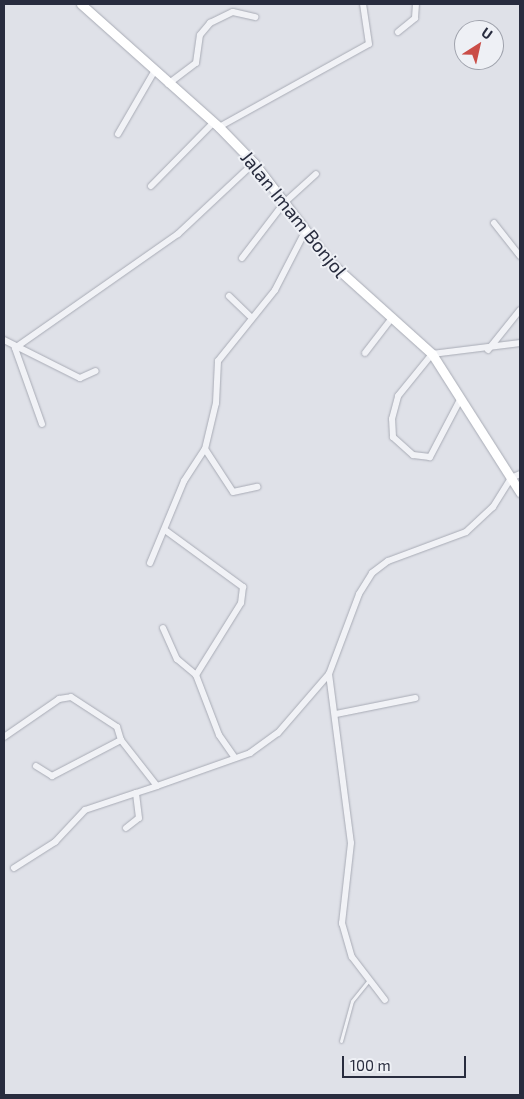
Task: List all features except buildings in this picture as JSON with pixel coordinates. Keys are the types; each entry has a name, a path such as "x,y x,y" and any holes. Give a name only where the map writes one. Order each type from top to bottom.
{"main road":[{"name":"Jalan Imam Bonjol","path":"81,4 154,72 217,124 254,162 305,232 346,279 432,354 516,476 520,492"}],"street":[{"path":"151,186 217,124 369,44 363,4"},
{"path":"398,32 415,18 416,4"},
{"path":"168,84 196,63 200,35 210,23 233,12 255,17"},
{"path":"118,134 154,72"},
{"path":"15,348 178,234 254,162"},
{"path":"242,258 284,204 316,174"},
{"path":"494,223 520,256"},
{"path":"150,563 184,481 205,449 216,403 215,370 250,316 275,290 305,232"},
{"path":"229,296 250,316"},
{"path":"488,350 520,310"},
{"path":"365,353 392,318"},
{"path":"4,340 15,348 51,361 80,378 96,371"},
{"path":"462,395 433,456 413,455 396,441 391,427 398,396 432,354 488,350 520,343"},
{"path":"15,348 42,424"},
{"path":"205,449 233,492 257,487"},
{"path":"14,868 55,842 85,810 236,758 278,733 329,674 359,594 372,573 388,561 466,532 493,507 516,476"},
{"path":"165,530 243,587 241,603 196,675"},
{"path":"163,628 177,659 196,675 219,736 236,758"},
{"path":"329,674 336,714 351,843 341,915 346,945 368,981 385,1000"},
{"path":"4,737 67,696 80,700 107,718 120,730 121,740 157,786"},
{"path":"336,714 415,698"},
{"path":"36,766 52,776 121,740"},
{"path":"126,828 139,818 136,793"}],"lane":[{"path":"341,1041 352,1001 368,981"}]}
